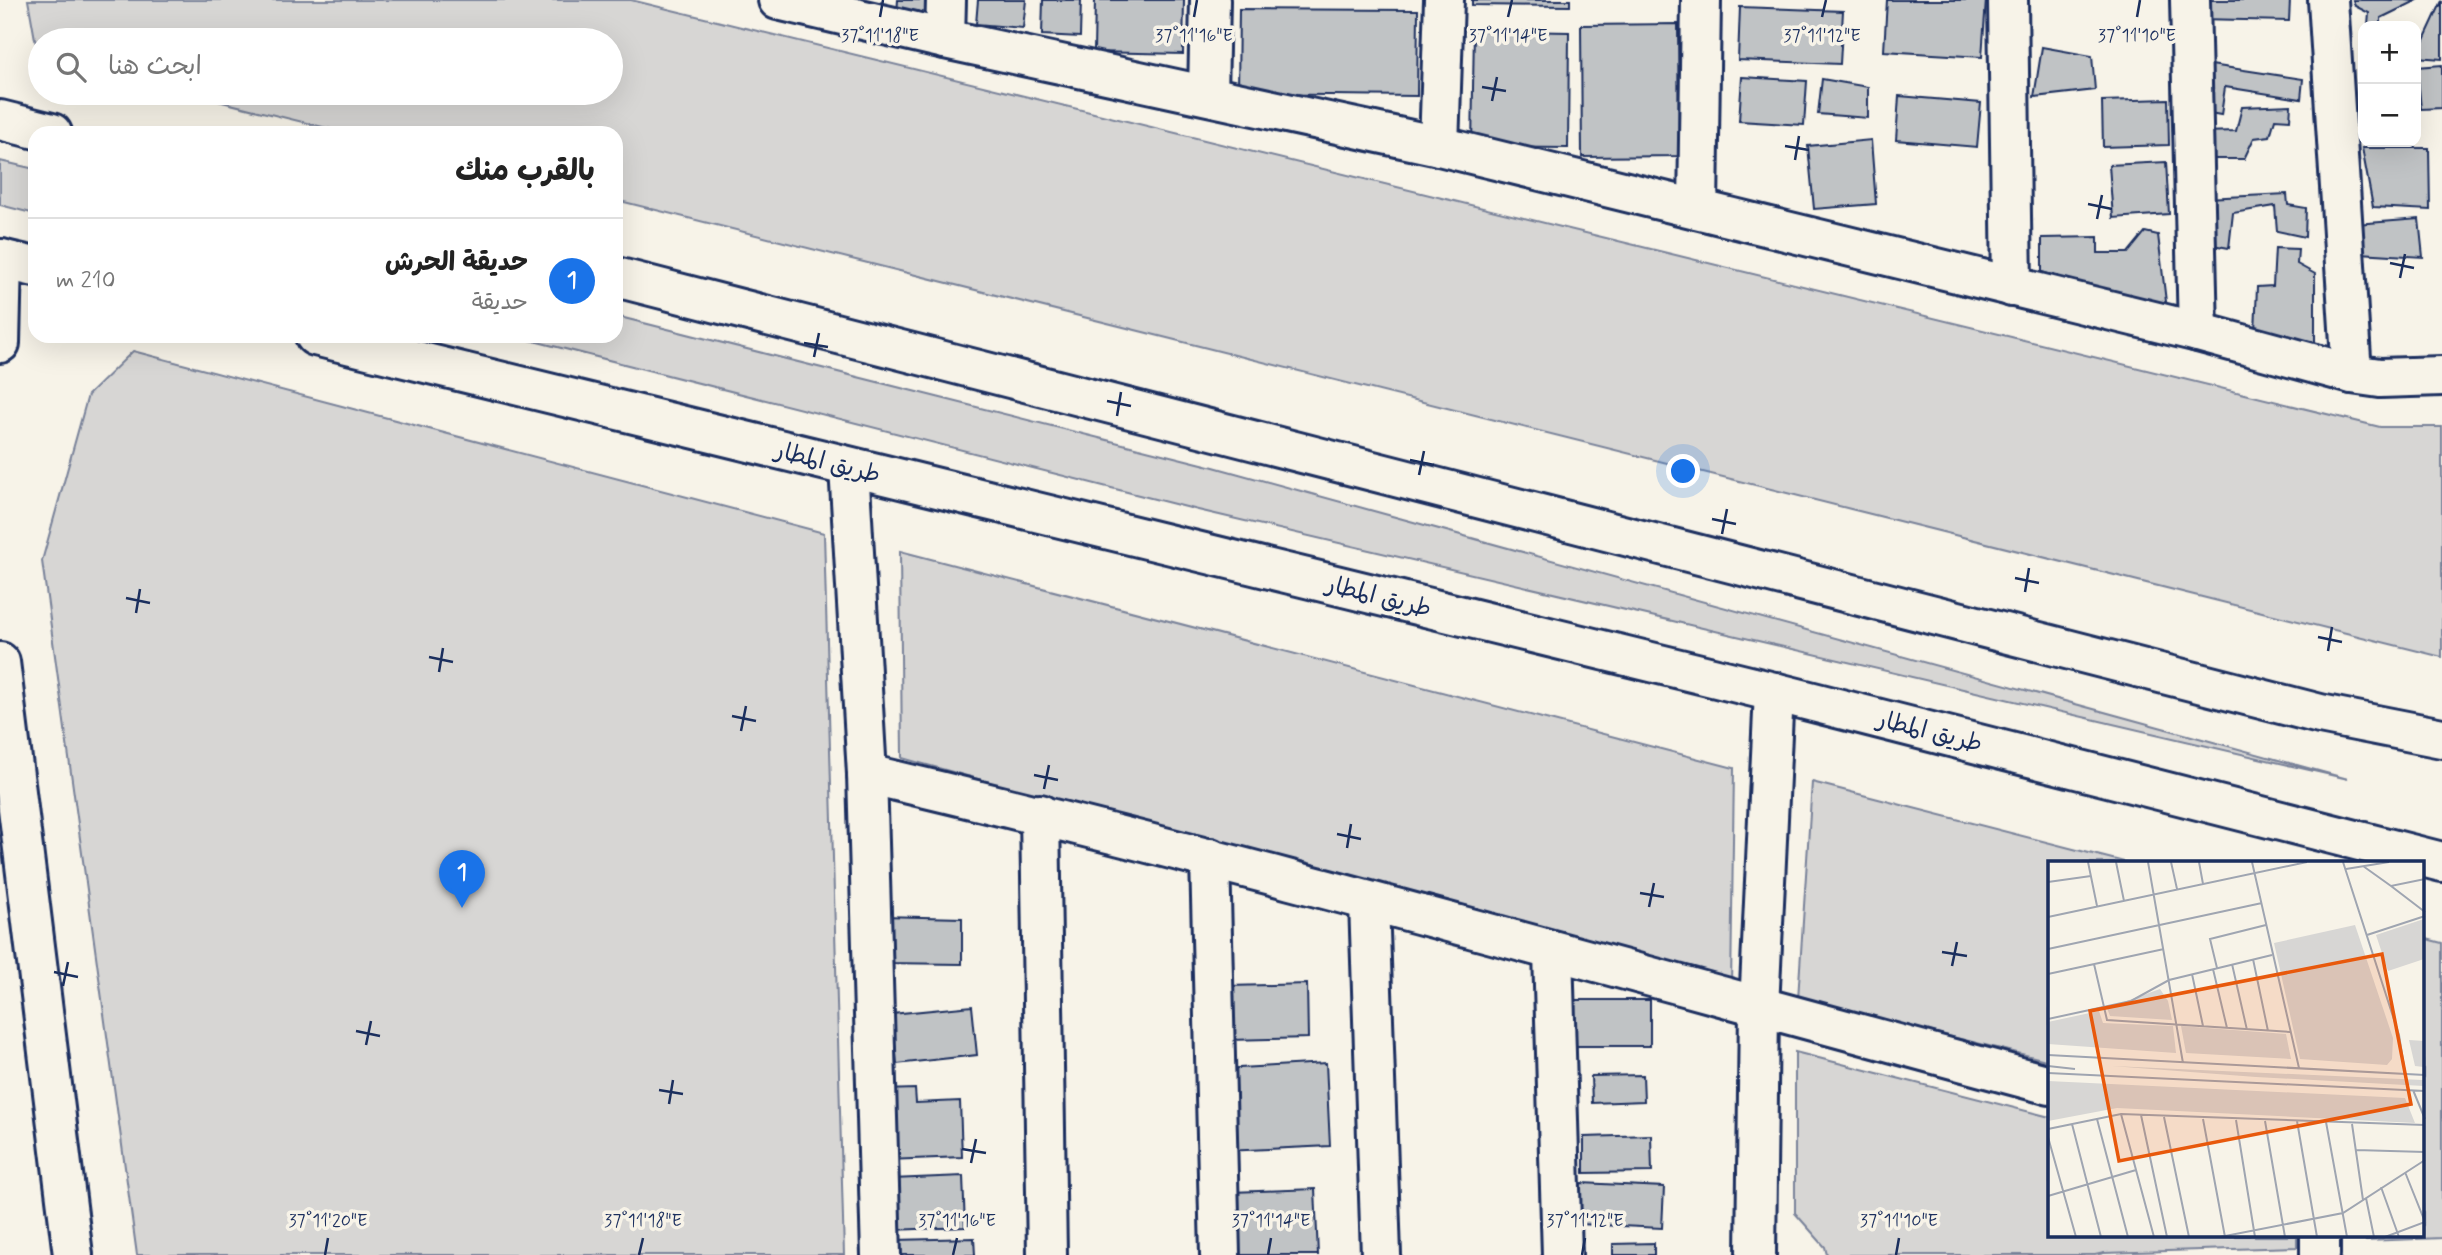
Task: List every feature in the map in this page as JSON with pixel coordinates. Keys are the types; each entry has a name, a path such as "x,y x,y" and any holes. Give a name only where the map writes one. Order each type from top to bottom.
{"street":[{"path":"778,0 1439,146 2198,332 2352,374 2380,378 2442,376"},
{"path":"946,0 946,39"},
{"path":"1208,95 1210,0"},
{"path":"1439,146 1444,0"},
{"path":"1698,209 1701,0"},
{"path":"2008,0 2012,287"},
{"path":"2190,0 2198,332"},
{"path":"2328,0 2352,374"},
{"path":"0,120 28,127"},
{"path":"0,342 12,262"},
{"path":"623,280 2320,714 2442,751"},
{"name":"طريق المطار","path":"344,343 1774,692 2442,862"},
{"path":"849,467 867,774 881,1255"},
{"path":"0,662 73,1255"},
{"path":"1756,1255 1759,1008 1774,692"},
{"path":"2320,714 2442,738"},
{"path":"867,774 1040,814 1210,858 2048,1084"},
{"path":"1040,814 1047,1255"},
{"path":"2282,821 2442,851"},
{"path":"1210,858 1220,1255"},
{"path":"1369,902 1381,1255"},
{"path":"1553,952 1562,1255"}],"shaded area":[{"path":"28,0 631,0 2380,427 2442,427 2442,657 623,202 623,126 319,126 234,105 623,105 623,28 33,28"},
{"path":"0,161 28,167 28,212 0,205"},
{"path":"623,318 1210,466 2348,779 1198,510 542,343 623,343"},
{"path":"133,351 824,533 844,1255 137,1255 42,561 88,395"},
{"path":"900,551 1734,768 1731,988 902,758"},
{"path":"1812,782 2120,861 2048,861 2048,1061 1798,999"},
{"path":"2424,938 2442,943 2442,1238 2366,1241 2365,1238 2424,1238"},
{"path":"1795,1052 2048,1116 2048,1238 2297,1238 2297,1247 2095,1255 1827,1255 1825,1247 1795,1213"}],"building":[{"path":"898,0 932,0 932,13 897,13"},
{"path":"978,0 1026,0 1023,28 976,24"},
{"path":"1043,0 1081,0 1080,37 1042,35"},
{"path":"1095,0 1184,0 1183,54 1094,52"},
{"path":"1472,0 1570,0 1570,6 1472,5"},
{"path":"1887,0 1986,0 1982,57 1884,51"},
{"path":"2199,0 2290,0 2289,21 2199,19"},
{"path":"2353,0 2416,1 2381,18 2381,21 2368,21 2369,13 2355,6"},
{"path":"2442,1 2442,59 2421,57 2421,46"},
{"path":"1740,7 1843,11 1840,64 1738,60"},
{"path":"1239,9 1418,10 1417,96 1238,94"},
{"path":"1678,24 1679,156 1582,157 1581,25"},
{"path":"1474,30 1569,32 1568,148 1472,147"},
{"path":"2042,47 2092,56 2095,90 2034,97"},
{"path":"2211,65 2303,79 2301,99 2225,87 2221,115 2204,112"},
{"path":"2442,65 2442,108 2421,109 2421,67"},
{"path":"1742,77 1807,81 1804,125 1739,121"},
{"path":"1822,79 1868,87 1868,118 1818,114"},
{"path":"1899,96 1981,103 1977,147 1896,140"},
{"path":"2168,99 2169,145 2103,147 2102,101"},
{"path":"2291,105 2290,120 2275,119 2270,136 2254,138 2244,159 2204,159 2204,132 2236,131 2242,107"},
{"path":"1871,140 1876,204 1814,209 1808,146"},
{"path":"2362,148 2429,148 2430,210 2373,207"},
{"path":"2166,162 2169,214 2113,218 2109,165"},
{"path":"2287,194 2288,205 2306,208 2305,237 2277,231 2275,206 2233,213 2229,248 2207,244 2206,198"},
{"path":"2419,219 2423,257 2360,253 2356,224"},
{"path":"2145,232 2158,235 2167,310 2042,272 2042,238 2098,237 2098,253 2128,253"},
{"path":"2275,248 2298,249 2297,264 2315,274 2315,346 2255,332 2257,287 2273,286"},
{"path":"882,916 962,918 962,964 882,963"},
{"path":"1307,984 1308,1038 1229,1040 1228,986"},
{"path":"1572,1000 1650,1000 1650,1046 1573,1046"},
{"path":"972,1006 977,1055 897,1064 892,1014"},
{"path":"1326,1063 1330,1146 1225,1151 1221,1069"},
{"path":"1643,1075 1644,1101 1592,1103 1591,1076"},
{"path":"915,1089 916,1103 960,1101 962,1157 888,1160 884,1090"},
{"path":"1651,1135 1652,1172 1584,1173 1584,1137"},
{"path":"963,1176 965,1227 893,1230 892,1179"},
{"path":"1581,1183 1664,1187 1662,1228 1579,1224"},
{"path":"1315,1189 1318,1255 1234,1255 1231,1192"},
{"path":"974,1238 975,1255 897,1255 896,1240"},
{"path":"1654,1243 1654,1255 1613,1255 1613,1244"}],"place":[{"name":"حديقة الحرش","path":"462,908"}]}
